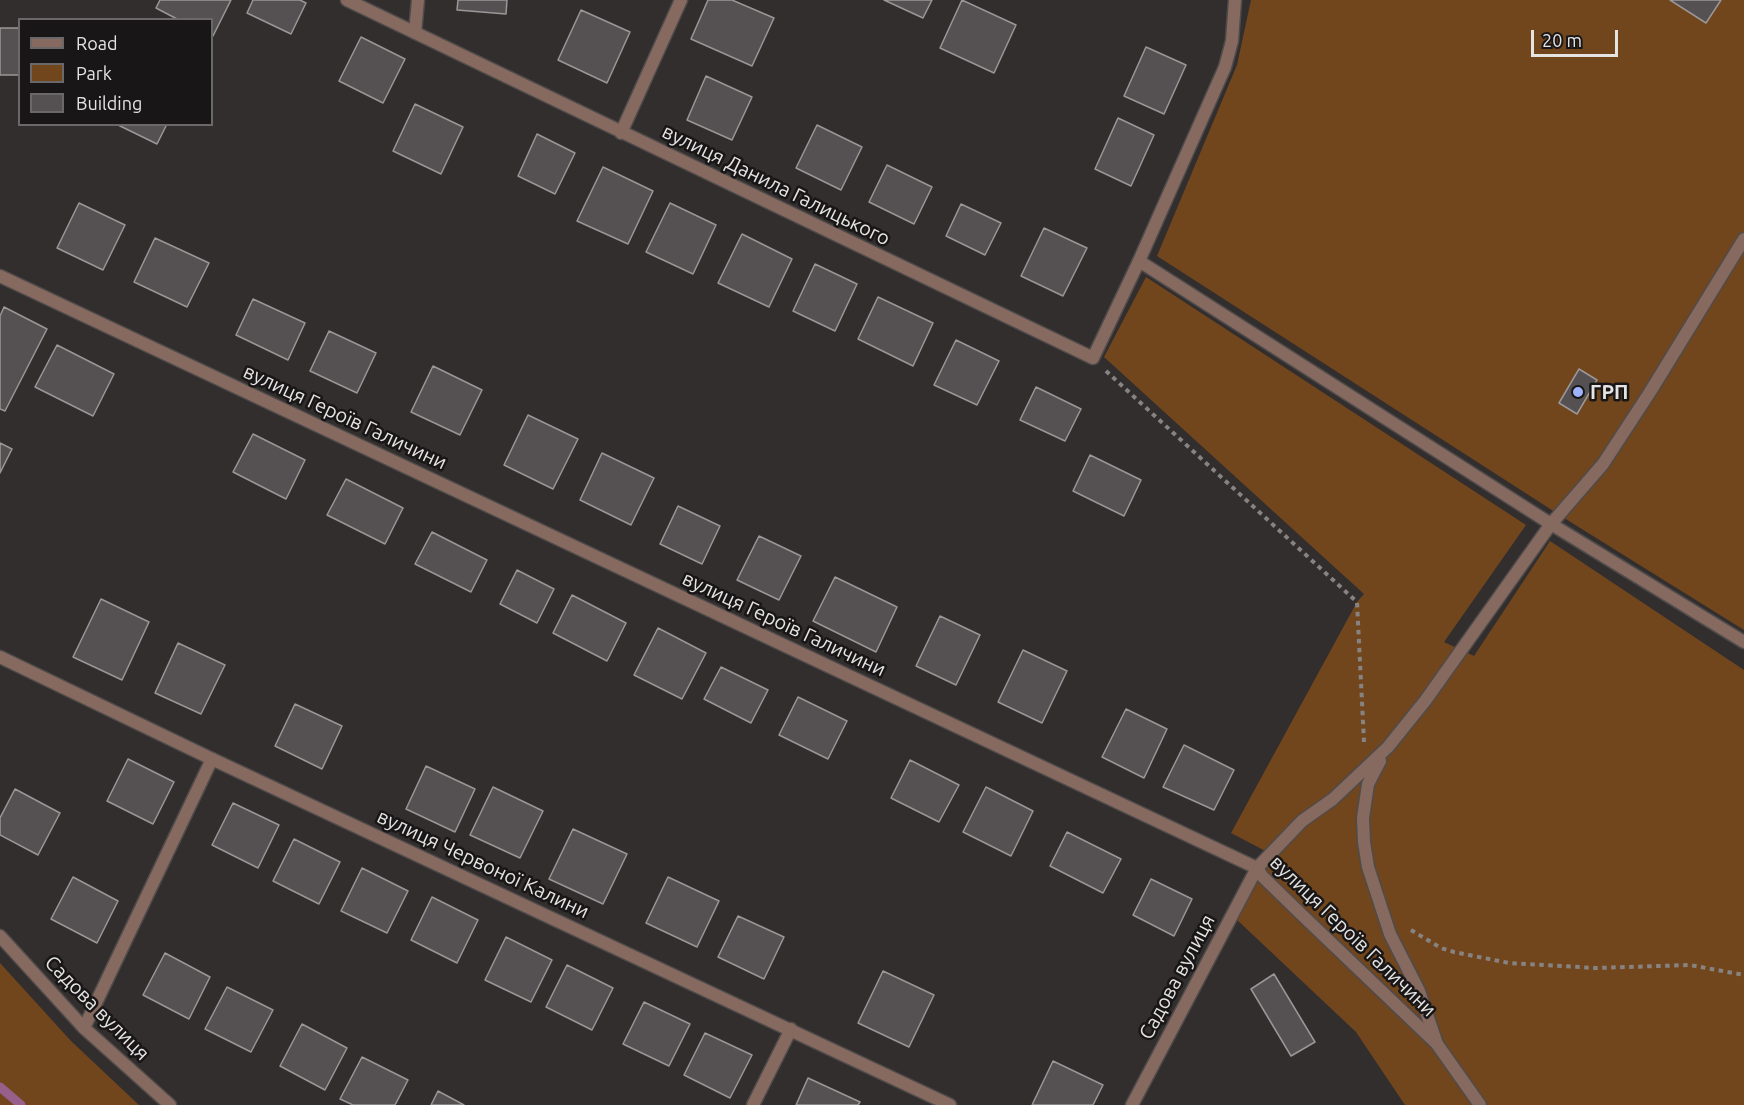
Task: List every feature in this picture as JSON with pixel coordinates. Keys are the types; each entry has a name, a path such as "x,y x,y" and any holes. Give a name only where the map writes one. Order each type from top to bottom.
{"street":[{"name":"вулиця Данила Галицького","path":"346,0 1092,358"},
{"path":"415,33 418,0"},
{"path":"621,133 681,0"},
{"path":"1092,358 1139,261 1225,68 1232,41 1235,0"},
{"path":"1437,1044 1419,991 1390,934 1368,867 1364,842 1364,818 1368,784 1388,747 1425,701 1551,524 1603,464 1744,239"},
{"path":"1139,261 1551,524 1744,642"},
{"name":"вулиця Героїв Галичини","path":"0,276 1257,868 1262,876 1300,914 1437,1044 1480,1105"},
{"name":"вулиця Червоної Калини","path":"0,657 212,759 950,1105"},
{"name":"Садова вулиця","path":"1132,1105 1257,868 1302,821 1333,799 1388,747"},
{"path":"84,1028 212,759"},
{"name":"Садова вулиця","path":"0,936 84,1028 170,1105"},
{"path":"753,1105 791,1029"}],"path":[{"path":"1092,358 1358,602 1365,770"},
{"path":"1408,928 1442,948 1509,963 1595,968 1690,964 1744,975"}],"green space":[{"path":"1251,0 1744,0 1744,630 1569,521 1157,256 1237,65"},
{"path":"1146,277 1526,525 1444,642 1474,656 1550,541 1744,670 1744,1105 1405,1105 1356,1032 1234,917 1275,856 1231,833 1357,602 1364,594 1104,357"},
{"path":"0,963 71,1041 139,1105 0,1105"}],"building":[{"path":"160,0 231,0 213,36 213,18 175,18 156,8"},
{"path":"253,0 300,0 306,3 291,34 247,13"},
{"path":"458,0 507,0 506,14 457,10"},
{"path":"708,0 732,0 774,18 752,66 691,39"},
{"path":"884,0 932,0 923,18"},
{"path":"962,0 1016,25 994,73 940,48"},
{"path":"1670,0 1721,0 1706,23"},
{"path":"581,10 630,32 607,83 558,60"},
{"path":"0,28 18,28 18,75 0,75"},
{"path":"361,37 405,59 383,103 339,81"},
{"path":"1146,47 1186,65 1164,114 1124,96"},
{"path":"706,76 752,97 732,140 687,120"},
{"path":"415,104 463,127 441,174 393,151"},
{"path":"1118,118 1154,135 1131,186 1095,169"},
{"path":"817,125 862,147 841,190 796,168"},
{"path":"120,126 166,126 157,144"},
{"path":"537,134 575,153 555,194 518,176"},
{"path":"887,165 932,187 914,224 869,202"},
{"path":"603,167 653,191 628,244 577,221"},
{"path":"79,203 125,225 103,270 57,248"},
{"path":"670,203 716,225 693,274 646,252"},
{"path":"961,204 1001,223 985,255 946,236"},
{"path":"1044,228 1087,248 1063,296 1021,276"},
{"path":"742,234 792,259 769,307 718,283"},
{"path":"155,238 209,263 187,307 134,282"},
{"path":"815,264 857,284 835,331 793,311"},
{"path":"878,297 933,323 913,366 858,339"},
{"path":"253,299 305,323 288,360 236,335"},
{"path":"4,307 47,329 5,411 0,409 0,316"},
{"path":"329,331 376,353 357,393 310,371"},
{"path":"956,340 999,361 977,405 934,385"},
{"path":"57,345 114,374 93,416 35,387"},
{"path":"433,366 482,390 460,435 411,412"},
{"name":"ГРП","path":"1579,369 1597,380 1577,414 1559,403"},
{"path":"1036,387 1081,409 1065,441 1020,420"},
{"path":"528,415 578,439 553,489 504,465"},
{"path":"253,434 305,460 286,499 233,472"},
{"path":"0,443 12,449 0,473"},
{"path":"602,453 654,478 631,525 580,500"},
{"path":"1090,455 1141,480 1124,516 1073,491"},
{"path":"346,479 403,508 385,544 327,515"},
{"path":"678,506 720,526 702,564 660,544"},
{"path":"432,532 487,560 471,592 415,564"},
{"path":"759,536 801,556 779,600 737,580"},
{"path":"517,570 554,589 537,623 500,604"},
{"path":"835,577 897,607 876,652 813,621"},
{"path":"572,595 626,623 607,661 553,633"},
{"path":"101,599 149,622 122,680 73,657"},
{"path":"940,616 980,635 956,685 916,666"},
{"path":"658,628 706,653 682,699 634,675"},
{"path":"178,643 225,665 201,714 155,693"},
{"path":"1023,650 1067,671 1042,723 998,702"},
{"path":"721,667 768,690 751,723 704,699"},
{"path":"798,697 847,721 828,759 779,735"},
{"path":"295,704 342,726 322,769 275,746"},
{"path":"1126,709 1167,729 1144,778 1102,757"},
{"path":"1184,745 1234,770 1214,810 1163,787"},
{"path":"128,759 174,782 153,824 107,801"},
{"path":"910,760 959,785 939,822 891,798"},
{"path":"426,766 475,789 455,832 406,809"},
{"path":"493,787 543,811 520,858 470,835"},
{"path":"986,787 1033,811 1011,856 963,832"},
{"path":"15,789 60,813 38,855 0,835 0,818"},
{"path":"233,803 279,825 258,868 212,845"},
{"path":"573,829 627,854 603,904 549,879"},
{"path":"1067,832 1121,859 1103,893 1050,866"},
{"path":"294,839 340,862 319,904 273,881"},
{"path":"362,868 408,891 387,933 341,911"},
{"path":"73,877 118,901 97,943 51,919"},
{"path":"668,877 719,901 697,947 646,923"},
{"path":"1151,879 1192,899 1174,936 1133,915"},
{"path":"432,897 478,920 457,963 411,940"},
{"path":"738,916 784,937 764,979 718,957"},
{"path":"506,937 552,960 531,1002 485,980"},
{"path":"165,953 210,977 189,1019 143,995"},
{"path":"567,965 613,988 592,1030 546,1007"},
{"path":"883,971 934,995 909,1047 858,1023"},
{"path":"1274,974 1315,1042 1291,1056 1251,989"},
{"path":"227,987 273,1010 251,1052 205,1029"},
{"path":"644,1002 690,1024 669,1066 623,1044"},
{"path":"302,1024 347,1048 325,1090 280,1066"},
{"path":"705,1033 752,1055 730,1098 684,1075"},
{"path":"362,1057 408,1080 395,1105 353,1105 340,1099"},
{"path":"1053,1061 1103,1085 1093,1105 1032,1105"},
{"path":"808,1078 860,1102 858,1105 796,1105"},
{"path":"438,1091 464,1105 431,1105"}],"waterway":[{"path":"0,1087 21,1105"}],"place":[{"name":"ГРП","path":"1578,392"}]}
